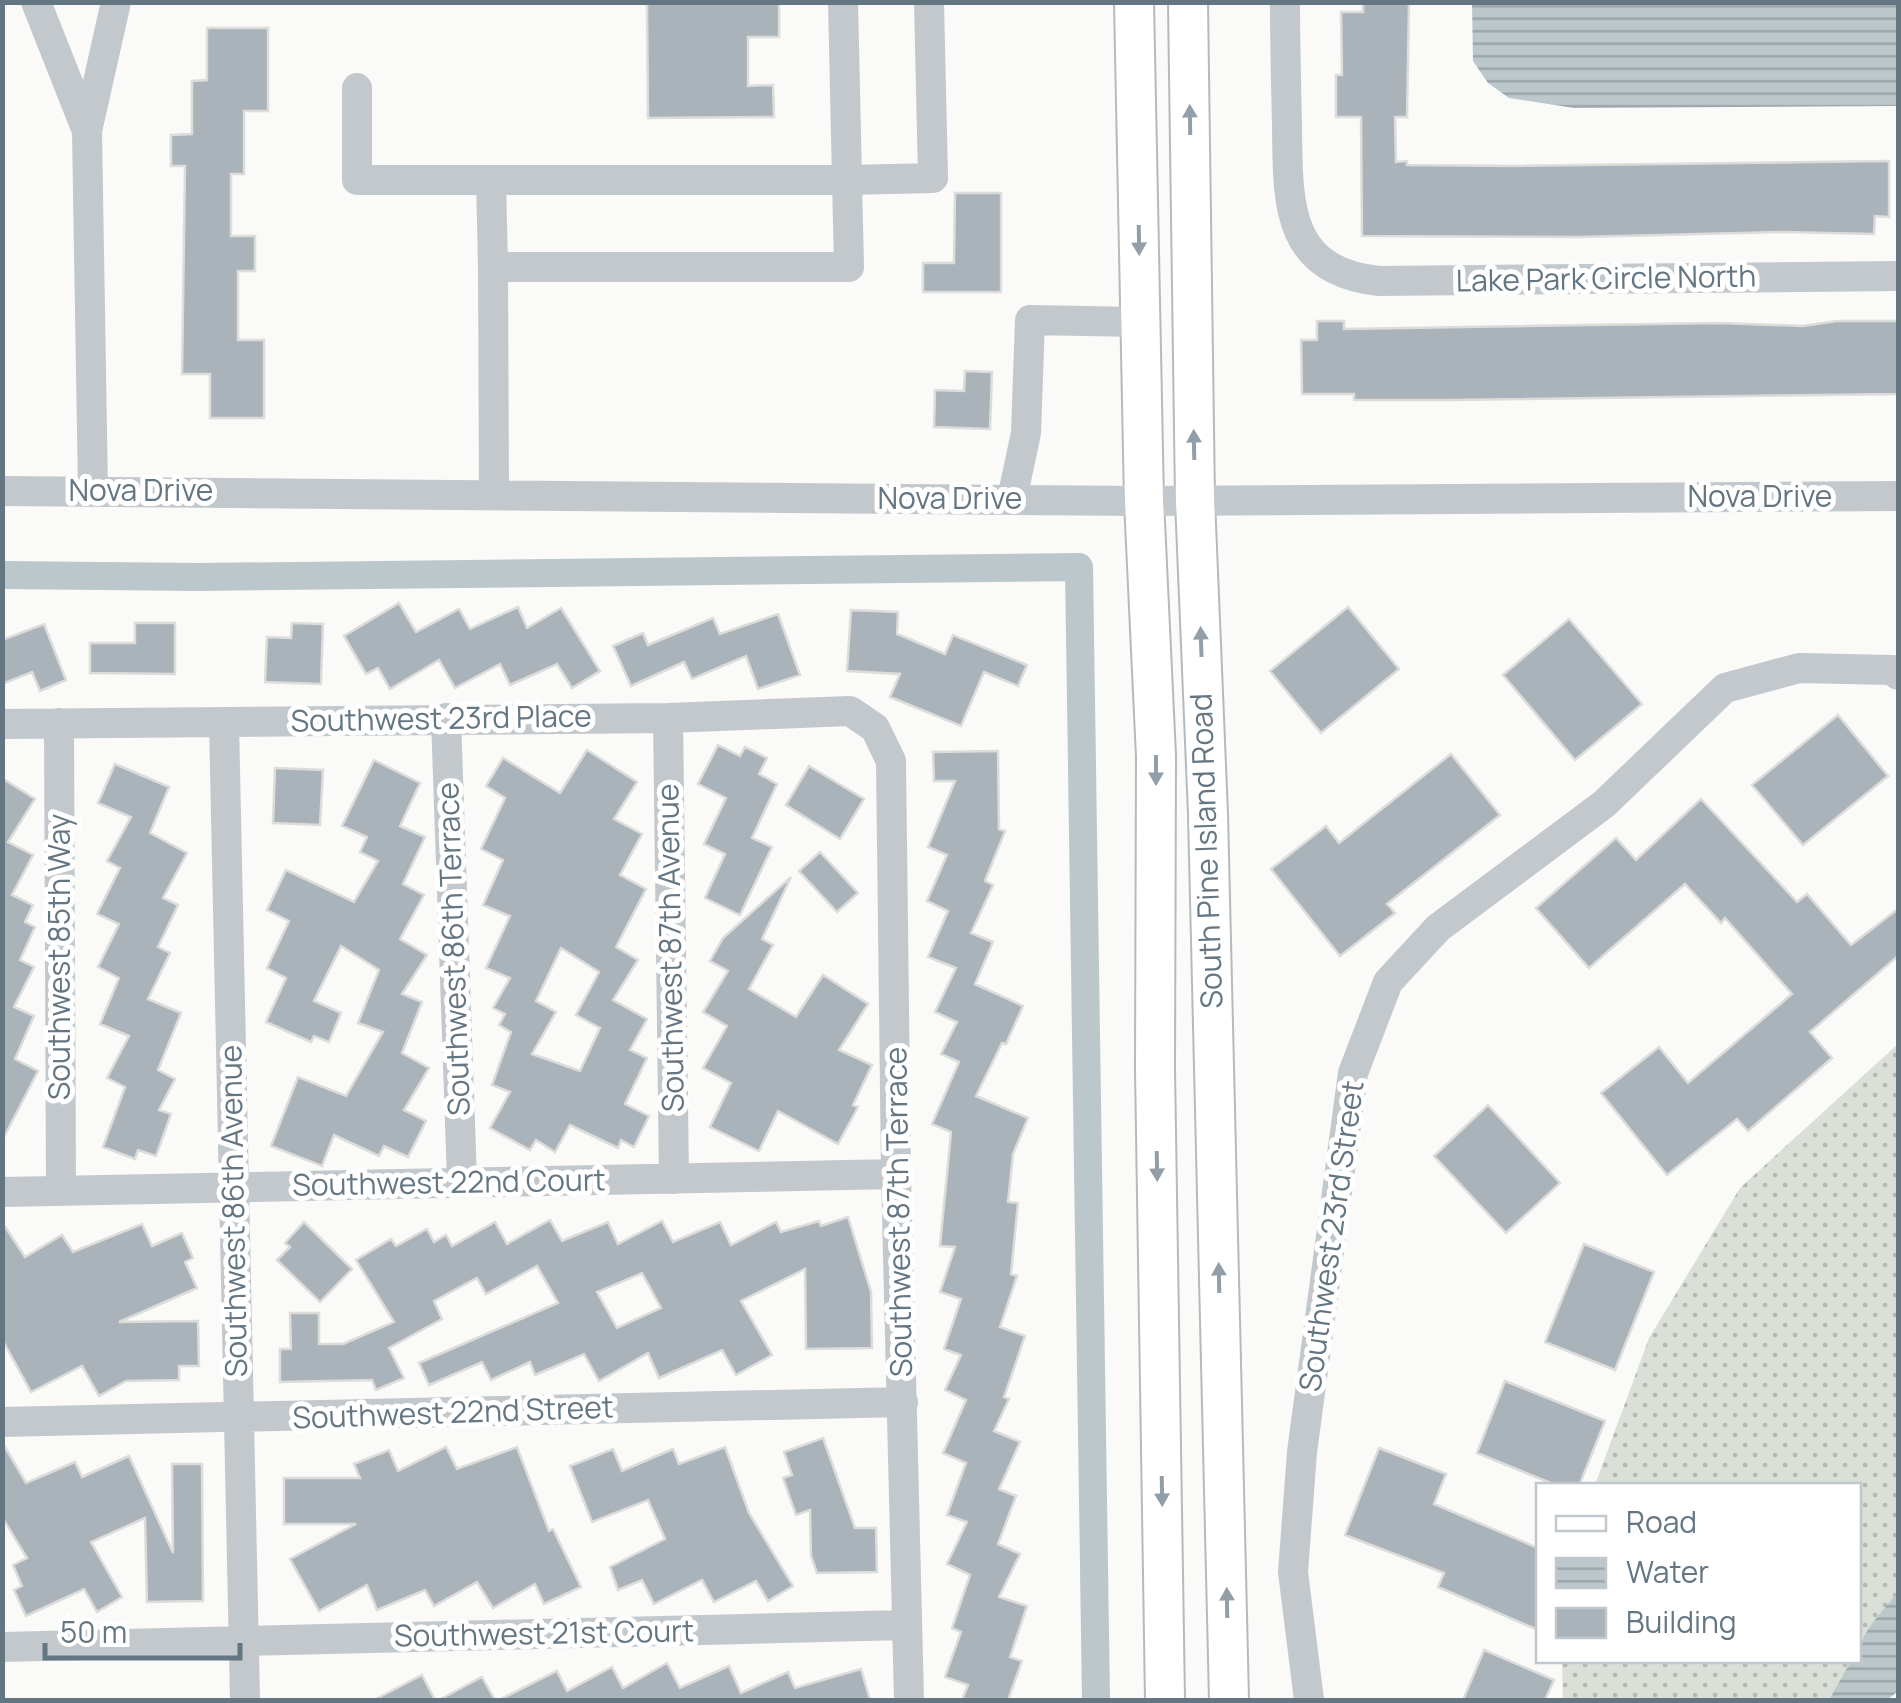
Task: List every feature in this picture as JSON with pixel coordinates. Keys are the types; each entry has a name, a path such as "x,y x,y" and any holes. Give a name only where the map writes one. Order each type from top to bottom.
{"main road":[{"name":"South Pine Island Road","path":"1134,2 1144,500 1156,756 1155,1069 1165,1700"},
{"name":"South Pine Island Road","path":"1188,2 1195,500 1208,814 1228,1700"}],"street":[{"path":"36,2 88,131"},
{"path":"93,491 88,131 116,2"},
{"path":"493,267 849,267 843,2"},
{"path":"356,88 357,180 933,178 929,2"},
{"name":"Lake Park Circle North","path":"1285,2 1289,207 1304,243 1318,259 1338,272 1378,281 1898,276"},
{"path":"491,180 494,494"},
{"path":"1012,499 1026,433 1030,320 1140,322"},
{"name":"Nova Drive","path":"2,490 1144,500 1898,496"},
{"name":"Southwest 23rd Street","path":"1309,1700 1293,1572 1302,1452 1353,1074 1388,982 1438,928 1604,804 1725,688 1799,668 1892,670 1898,676"},
{"name":"Southwest 23rd Place","path":"2,724 668,718 850,710 875,728"},
{"name":"Southwest 86th Terrace","path":"446,718 462,1180"},
{"name":"Southwest 87th Avenue","path":"668,718 674,1178"},
{"name":"Southwest 86th Avenue","path":"224,722 245,1700"},
{"name":"Southwest 85th Way","path":"59,723 62,1191"},
{"name":"Southwest 87th Terrace","path":"875,728 891,761 909,1700"},
{"name":"Southwest 22nd Court","path":"2,1192 896,1174"},
{"name":"Southwest 22nd Street","path":"2,1422 903,1402"},
{"name":"Southwest 21st Court","path":"2,1647 906,1626"}],"shaded area":[{"path":"1898,1044 1898,1691 1887,1700 1563,1700 1562,1663 1861,1663 1861,1483 1596,1483 1649,1338 1740,1188"}],"water":[{"path":"1472,3 1898,3 1898,106 1574,108 1509,98 1488,83 1473,61"},
{"path":"1898,1592 1898,1691 1887,1700 1829,1700 1850,1663 1861,1663 1862,1641"}],"building":[{"path":"647,2 779,2 779,37 748,37 748,86 773,85 774,117 648,118"},
{"path":"1363,2 1409,2 1407,117 1395,117 1396,162 1514,166 1889,161 1889,217 1875,216 1874,234 1362,236 1361,117 1336,117 1336,75 1342,75 1341,12 1363,12"},
{"path":"207,28 268,28 268,111 244,111 244,174 231,174 231,236 255,236 255,271 238,271 238,340 264,340 264,418 210,418 210,374 182,374 185,166 171,166 171,135 192,134 192,81 207,80"},
{"path":"955,193 1001,193 1001,292 923,292 923,263 954,263"},
{"path":"1317,321 1344,321 1344,329 1719,323 1803,326 1837,321 1898,321 1898,394 1354,400 1354,394 1302,394 1301,340 1317,340"},
{"path":"965,371 992,372 990,429 934,427 935,390 964,391"},
{"path":"399,603 416,632 459,609 470,629 518,607 527,628 561,608 600,671 572,688 557,664 510,685 500,664 455,688 439,660 390,689 378,668 366,674 344,636"},
{"path":"1348,607 1399,669 1321,733 1270,671"},
{"path":"851,610 898,612 897,634 945,654 953,635 1027,665 1018,686 984,672 961,726 890,697 900,674 847,671"},
{"path":"778,614 800,675 758,689 746,656 692,679 684,662 631,686 613,646 643,633 648,645 713,618 720,634"},
{"path":"1569,619 1642,704 1575,760 1503,675"},
{"path":"135,623 175,623 175,674 90,673 90,643 135,643"},
{"path":"292,623 323,624 321,684 265,682 267,637 291,638"},
{"path":"44,624 66,680 40,691 32,672 2,684 2,640"},
{"path":"1838,715 1888,776 1803,845 1752,785"},
{"path":"718,745 740,756 745,747 767,758 759,774 777,784 752,838 772,847 740,915 705,898 725,854 704,844 726,798 698,784"},
{"path":"587,750 637,782 614,819 642,834 620,875 646,889 616,947 638,960 613,1000 647,1019 630,1050 647,1058 625,1104 649,1116 634,1147 621,1140 618,1148 570,1125 555,1152 536,1140 530,1150 490,1128 510,1092 492,1085 511,1032 499,1025 505,1014 493,1008 510,978 486,968 510,916 483,905 503,860 481,849 505,798 486,786 503,758 560,793","holes":["561,948 599,972 576,1015 600,1028 580,1071 532,1054 556,1012 536,1001"]},
{"path":"998,751 999,829 1005,831 985,881 993,885 971,933 993,942 975,984 1023,1006 976,1096 1028,1118 1013,1154 1008,1202 1018,1203 1011,1274 1017,1276 1000,1327 1025,1336 1004,1397 1009,1399 994,1431 1020,1442 999,1489 1016,1496 998,1544 1020,1554 999,1597 1027,1606 1010,1657 1022,1661 1008,1700 962,1700 968,1685 945,1677 961,1632 952,1628 970,1575 947,1564 967,1522 947,1515 966,1463 943,1453 966,1400 945,1390 961,1355 944,1349 961,1299 940,1292 955,1247 940,1246 951,1132 932,1124 959,1062 941,1054 957,1022 935,1012 956,968 928,957 948,911 927,901 947,855 928,847 955,781 934,781 933,752"},
{"path":"1451,754 1500,815 1387,904 1395,913 1340,956 1271,869 1326,826 1339,843"},
{"path":"374,760 420,783 400,826 425,837 403,884 424,895 400,939 427,955 402,994 422,1002 402,1053 429,1068 404,1110 426,1121 408,1157 384,1146 379,1156 334,1135 322,1166 271,1146 298,1077 346,1096 383,1032 358,1023 379,970 341,946 314,1001 341,1013 329,1042 314,1036 311,1042 266,1022 286,978 267,968 289,921 267,910 286,870 354,902 378,861 360,852 367,837 342,826"},
{"path":"115,764 169,787 150,833 187,853 163,898 178,905 158,947 170,953 148,999 181,1013 158,1070 175,1079 159,1110 171,1114 156,1156 138,1150 135,1159 103,1147 125,1087 107,1078 129,1036 100,1024 119,978 98,967 119,924 97,914 120,868 107,861 131,817 98,803"},
{"path":"809,766 864,799 840,839 786,805"},
{"path":"275,768 323,770 320,825 273,823"},
{"path":"2,778 35,799 8,842 33,855 12,895 33,905 25,922 35,927 20,960 34,967 14,1007 34,1016 15,1059 38,1071 2,1141"},
{"path":"1701,799 1797,902 1807,894 1851,945 1898,909 1898,956 1810,1032 1832,1058 1748,1131 1737,1119 1667,1175 1601,1093 1659,1047 1688,1083 1792,994 1725,918 1721,923 1685,884 1589,968 1536,908 1616,838 1636,860"},
{"path":"820,852 858,893 837,912 799,871"},
{"path":"791,877 762,939 773,945 749,989 796,1017 823,975 868,1004 839,1050 872,1065 853,1105 858,1107 838,1144 778,1111 759,1151 710,1127 731,1083 703,1068 727,1026 703,1012 728,971 710,961 723,938"},
{"path":"1488,1105 1560,1183 1506,1233 1434,1156"},
{"path":"848,1217 871,1292 872,1348 806,1349 805,1269 741,1301 772,1355 736,1375 722,1350 659,1378 648,1353 599,1381 584,1354 535,1375 530,1362 491,1380 482,1362 429,1385 419,1363 558,1303 537,1266 486,1294 477,1278 434,1301 442,1319 389,1348 404,1378 376,1390 372,1380 280,1382 280,1349 291,1349 290,1313 319,1313 319,1344 343,1344 394,1322 356,1260 391,1239 396,1246 427,1229 434,1242 446,1235 452,1246 495,1222 507,1244 550,1220 562,1241 608,1222 618,1244 662,1221 673,1242 720,1222 731,1245 776,1222 781,1232 819,1221 821,1226","holes":["642,1273 661,1308 617,1328 597,1292"]},
{"path":"2,1222 25,1257 62,1235 73,1252 142,1224 152,1246 182,1233 193,1258 185,1262 197,1288 119,1322 198,1321 199,1366 179,1366 179,1380 126,1381 99,1396 82,1366 31,1392 2,1339"},
{"path":"304,1222 352,1269 320,1302 277,1260 290,1247 285,1243"},
{"path":"1584,1244 1654,1272 1615,1370 1545,1342"},
{"path":"1505,1381 1605,1421 1580,1483 1551,1483 1477,1453"},
{"path":"823,1438 855,1528 876,1528 877,1572 817,1573 811,1556 810,1510 796,1515 783,1478 792,1475 784,1452"},
{"path":"2,1442 26,1483 75,1462 82,1477 129,1456 173,1553 172,1464 202,1464 203,1601 147,1602 145,1518 91,1542 122,1597 97,1612 84,1589 26,1616 14,1590 22,1586 13,1565 27,1558 2,1517"},
{"path":"446,1447 457,1469 517,1447 549,1531 553,1529 581,1587 544,1604 535,1584 493,1608 477,1582 434,1606 425,1590 377,1610 367,1585 319,1611 290,1559 356,1524 284,1524 284,1478 360,1478 354,1464 389,1450 398,1471"},
{"path":"725,1447 749,1513 793,1586 768,1601 756,1581 714,1602 702,1580 654,1604 642,1580 618,1590 610,1567 665,1539 648,1500 592,1522 570,1466 613,1449 622,1471 673,1449 679,1464"},
{"path":"1379,1448 1446,1474 1434,1504 1536,1547 1536,1629 1438,1587 1444,1573 1345,1535"},
{"path":"1484,1650 1554,1680 1545,1700 1463,1700"},
{"path":"667,1663 680,1688 729,1666 741,1693 788,1672 795,1688 861,1669 870,1700 499,1700 557,1671 567,1691 612,1667 623,1688"},
{"path":"422,1675 435,1700 374,1700"},
{"path":"482,1677 495,1700 439,1700"}],"waterway":[{"path":"2,575 199,577 1079,567 1096,1700"}]}
